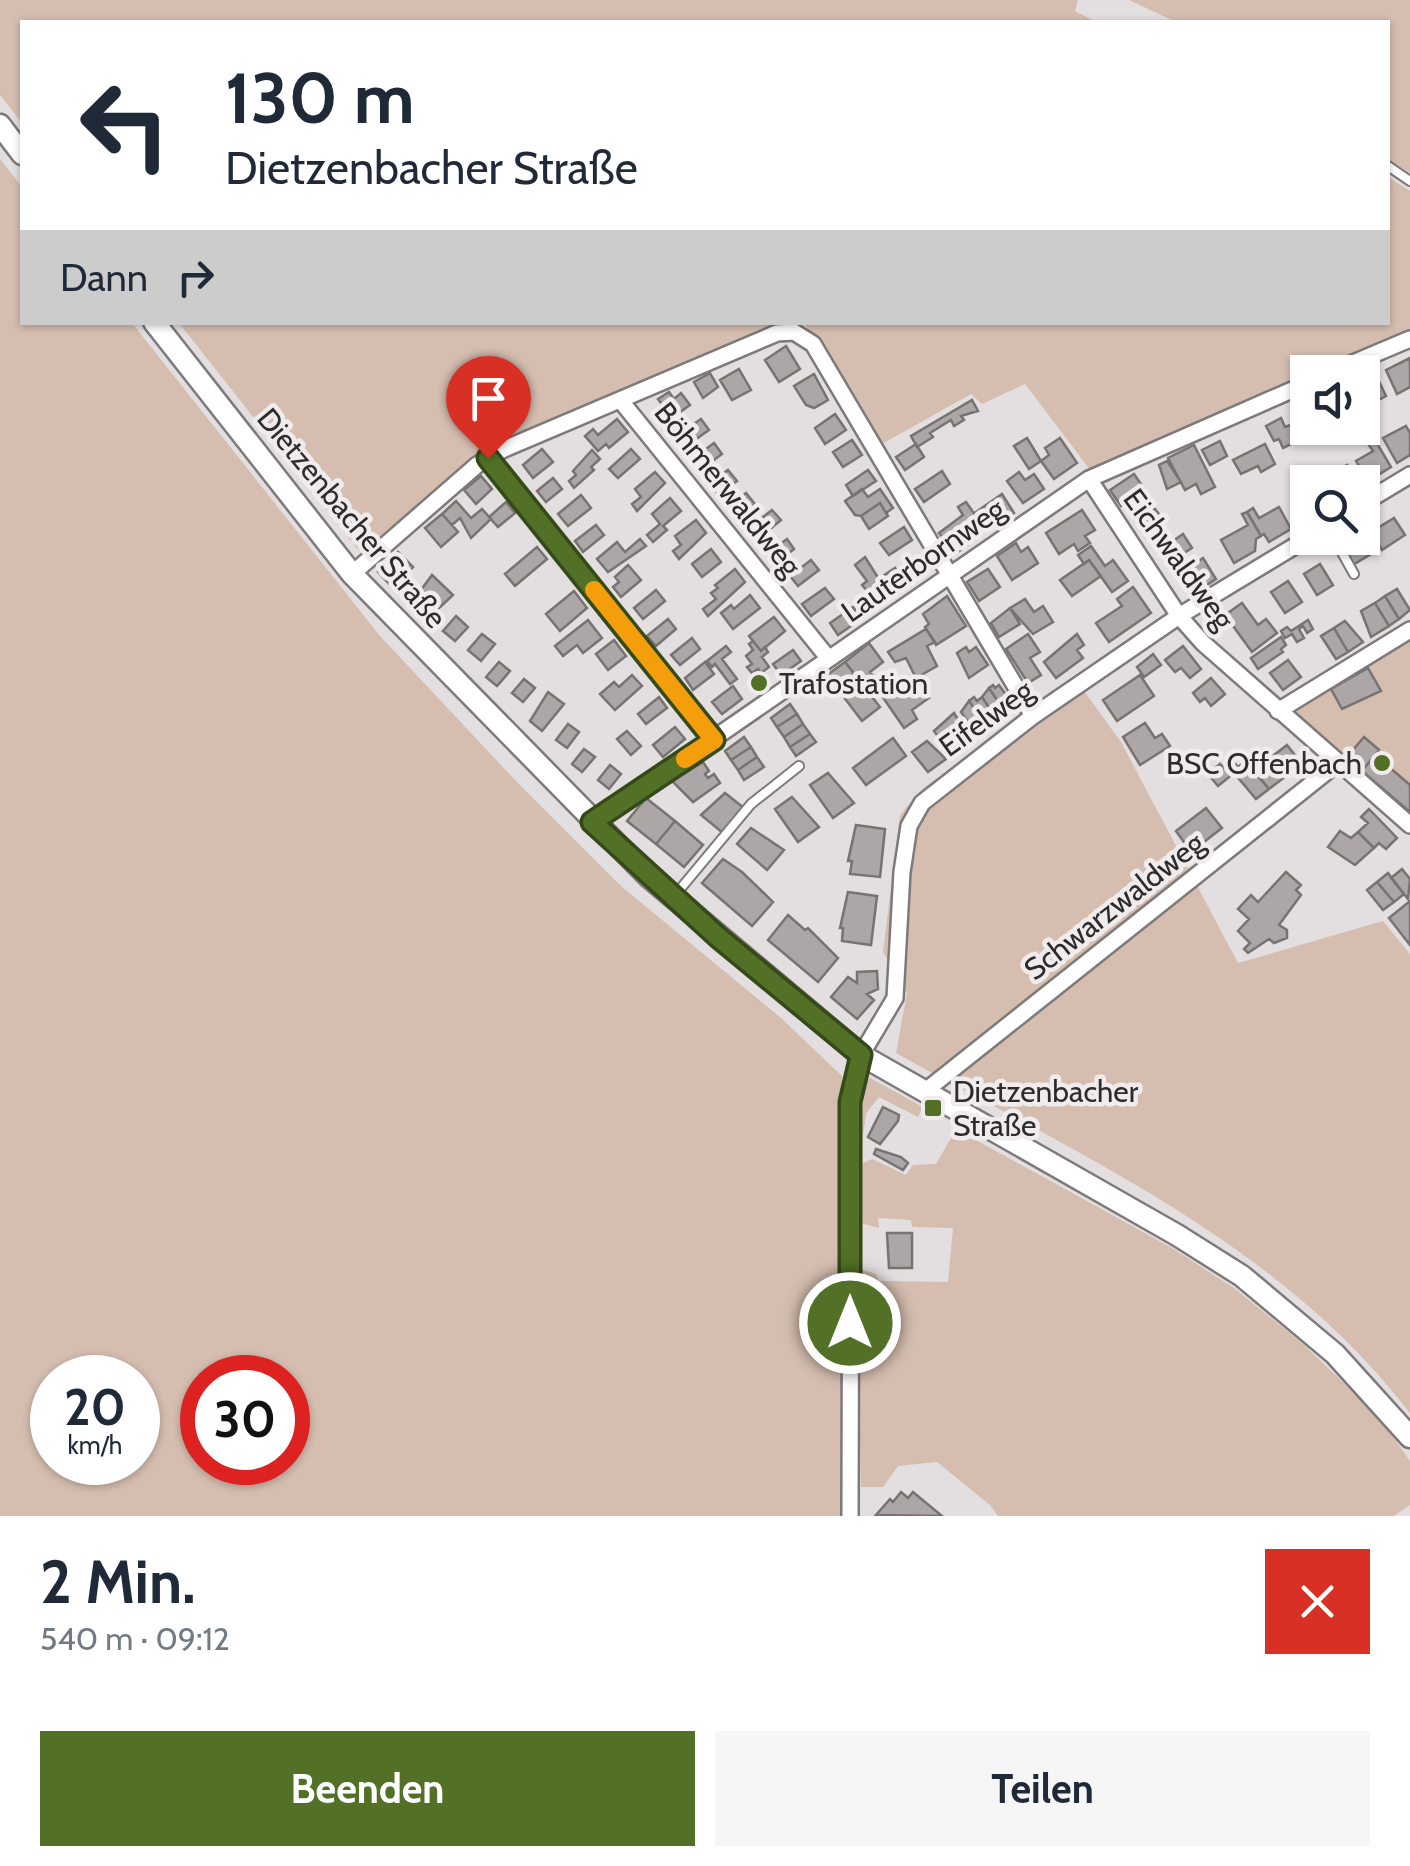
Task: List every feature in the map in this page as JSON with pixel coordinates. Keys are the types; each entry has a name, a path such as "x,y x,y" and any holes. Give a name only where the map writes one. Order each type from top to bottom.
{"main road":[{"path":"0,125 20,151"},
{"name":"Dietzenbacher Straße","path":"156,325 352,574 592,822 673,898 861,1055 1130,1207 1242,1276 1335,1354 1410,1437"}],"street":[{"path":"352,574 488,458 777,333 794,332 813,344 1034,716"},
{"path":"1371,355 1410,338"},
{"name":"Lauterbornweg","path":"592,822 1089,480 1290,392"},
{"name":"Böhmerwaldweg","path":"621,401 829,659"},
{"path":"488,458 714,740"},
{"path":"1380,493 1410,475"},
{"name":"Eichwaldweg","path":"1089,480 1179,616 1203,643 1410,825"},
{"name":"Eifelweg","path":"850,1516 850,1102 861,1055 895,998 898,902 906,844 916,812 939,787 1034,716 1179,616 1290,549"},
{"path":"1278,711 1410,630"},
{"name":"Schwarzwaldweg","path":"924,1092 1339,762"}],"lane":[{"path":"1343,555 1354,574"},
{"path":"673,898 752,804 800,766"}],"shaded area":[{"path":"0,0 1078,0 1075,11 1092,20 20,20 20,120 0,95"},
{"path":"1129,0 1410,0 1410,173 1390,160 1390,20 1172,20"},
{"path":"0,159 20,184 20,325 134,325 380,636 515,780 621,886 781,1018 842,1076 842,1516 0,1516"},
{"path":"1390,178 1410,191 1410,337 1366,355 1290,355 1290,387 1091,471 1025,384 982,404 971,394 882,444 805,325 1390,325"},
{"path":"181,325 771,325 481,454 360,552"},
{"name":"BSC Offenbach","path":"1410,640 1410,812 1297,714 1297,707"},
{"path":"1076,680 1121,742 1238,963 1383,921 1410,954 1410,1413 1358,1353 1301,1299 1238,1251 1105,1167 896,1053 907,993 883,952 900,815 923,788"},
{"path":"870,1078 923,1107 918,1117 879,1097 866,1114 859,1165 872,1159 906,1175 913,1165 936,1164 956,1129 1172,1248 1234,1288 1302,1343 1379,1417 1410,1461 1410,1505 1394,1516 998,1516 937,1462 898,1466 883,1487 861,1487 856,1268 876,1274 879,1281 948,1282 953,1228 912,1227 911,1220 878,1218 879,1228 857,1222 858,1087"}],"building":[{"path":"786,346 800,369 779,382 765,360"},
{"path":"1410,358 1410,387 1397,394 1386,370"},
{"path":"739,369 751,390 732,400 720,380"},
{"path":"710,373 718,387 703,398 694,382"},
{"path":"814,374 828,400 814,408 806,405 794,386"},
{"path":"669,392 674,399 681,393 690,405 672,418 658,399"},
{"path":"972,400 978,411 961,416 964,420 954,426 951,420 917,447 911,436"},
{"path":"835,414 846,430 825,444 815,428"},
{"path":"1281,418 1285,427 1290,425 1290,445 1283,448 1279,439 1274,441 1266,426"},
{"path":"617,419 628,432 609,448 606,444 598,451 585,436 593,429 598,435"},
{"path":"701,419 709,430 689,444 681,433"},
{"path":"1406,426 1410,433 1410,455 1397,463 1383,438"},
{"path":"1027,438 1041,461 1029,469 1014,446"},
{"path":"1060,438 1077,463 1054,479 1041,461 1049,455 1045,448"},
{"path":"852,440 862,455 843,467 833,452"},
{"path":"1220,441 1227,456 1210,465 1202,450"},
{"path":"714,443 722,454 703,468 695,457"},
{"path":"916,444 924,457 905,470 896,457"},
{"path":"1265,444 1275,464 1261,472 1258,466 1241,474 1233,460"},
{"path":"1194,445 1215,487 1201,494 1196,484 1185,490 1168,458"},
{"path":"1369,445 1378,445 1391,467 1380,474 1380,465 1358,465 1356,461 1373,451"},
{"path":"542,449 553,462 533,478 523,465"},
{"path":"631,449 640,459 618,478 609,469"},
{"path":"592,450 600,459 574,488 569,481 576,475 573,471"},
{"path":"1167,461 1181,482 1167,489 1159,465"},
{"path":"728,470 737,481 718,495 710,483"},
{"path":"868,470 876,481 853,496 846,485"},
{"path":"942,471 950,484 924,502 915,489"},
{"path":"655,472 665,483 637,511 632,504 641,497 635,489"},
{"path":"1019,472 1025,480 1034,474 1044,489 1023,503 1007,481"},
{"path":"1134,474 1145,490 1121,506 1110,490"},
{"path":"481,476 492,489 476,504 464,490"},
{"path":"553,478 562,489 546,502 537,491"},
{"path":"862,489 868,497 880,489 893,508 886,513 880,503 861,516 855,515 845,501"},
{"path":"746,493 755,504 737,518 729,507"},
{"path":"1002,494 1014,513 988,530 976,512"},
{"path":"581,495 591,508 568,526 558,514"},
{"path":"670,498 681,511 663,526 667,530 653,542 647,535 660,524 652,514"},
{"path":"456,501 471,518 482,509 491,519 471,538 460,518 452,525 442,514"},
{"path":"506,502 515,513 498,527 489,517"},
{"path":"966,502 978,519 971,524 980,536 955,554 939,533 963,515 958,507"},
{"path":"880,503 888,516 869,529 861,516"},
{"path":"1279,507 1290,530 1269,542 1247,512 1253,508 1259,518"},
{"path":"1155,509 1165,522 1148,535 1139,522"},
{"path":"772,510 781,520 759,538 750,527"},
{"path":"1082,510 1095,530 1085,536 1090,543 1078,551 1074,544 1059,554 1046,533"},
{"path":"1247,512 1261,536 1256,539 1255,551 1234,563 1221,540 1248,525 1242,514"},
{"path":"442,514 458,532 441,547 425,528"},
{"path":"1394,518 1405,535 1382,550 1380,527"},
{"path":"696,520 706,533 679,559 673,551 681,545 675,536"},
{"path":"596,525 604,535 583,552 575,541"},
{"path":"904,527 912,540 889,555 880,543"},
{"path":"1167,532 1173,541 1183,534 1192,548 1172,561 1158,538"},
{"path":"640,539 646,546 608,572 597,559 617,542 625,552"},
{"path":"787,539 794,549 775,564 767,554"},
{"path":"1016,543 1021,552 1028,547 1038,563 1012,580 997,556"},
{"path":"1091,546 1105,566 1113,560 1128,581 1112,592 1089,560 1084,564 1078,555"},
{"path":"537,547 547,559 515,586 505,574"},
{"path":"711,549 721,562 702,577 692,564"},
{"path":"398,552 413,567 393,588 378,572"},
{"path":"1345,555 1369,555 1351,566"},
{"path":"865,557 889,595 883,601 877,593 872,597 862,585 867,581 855,565"},
{"path":"1203,558 1216,579 1199,590 1186,570"},
{"path":"811,560 819,570 798,586 790,576"},
{"path":"914,560 923,573 906,584 897,571"},
{"path":"1089,560 1101,576 1072,596 1060,580"},
{"path":"1320,564 1333,585 1317,595 1304,574"},
{"path":"628,565 641,580 621,597 613,587 619,582 615,577"},
{"path":"895,568 906,584 889,595 878,579"},
{"path":"735,569 745,582 708,616 703,609 716,599 711,593 718,588 715,585"},
{"path":"988,569 1000,587 979,601 967,582"},
{"path":"432,575 453,595 435,612 421,602 418,594"},
{"path":"1288,581 1302,602 1285,613 1271,592"},
{"path":"1133,587 1151,613 1109,642 1096,623 1122,606 1117,599"},
{"path":"825,588 834,599 811,616 802,604"},
{"path":"1397,589 1410,610 1399,619 1385,596"},
{"path":"656,590 665,601 643,619 634,608"},
{"path":"574,591 587,608 560,631 546,614"},
{"path":"750,595 760,608 733,629 721,613 731,605 734,609"},
{"path":"947,596 966,626 936,645 925,627 929,624 923,614"},
{"path":"1385,596 1399,619 1389,626 1375,603"},
{"path":"1025,599 1034,612 1043,606 1053,622 1033,634 1010,608"},
{"path":"1242,603 1258,625 1266,619 1277,633 1252,652 1225,615"},
{"path":"1375,603 1389,626 1371,637 1361,611"},
{"path":"853,607 861,619 838,635 830,623"},
{"path":"1010,608 1020,624 999,637 991,623"},
{"path":"456,616 468,627 455,641 443,631"},
{"path":"774,617 785,631 761,651 749,636"},
{"path":"668,619 676,629 656,646 647,636"},
{"path":"588,620 602,638 583,653 577,645 563,656 555,646"},
{"path":"1308,620 1313,629 1307,633 1303,626 1299,629 1304,638 1297,642 1292,634 1285,638 1281,631 1287,627 1291,631"},
{"path":"1345,621 1363,642 1348,652 1334,628"},
{"path":"1334,628 1348,652 1336,659 1321,636"},
{"path":"926,629 935,642 927,646 937,666 916,678 906,658 895,662 888,652"},
{"path":"482,634 495,644 481,661 468,650"},
{"path":"1028,634 1040,652 1030,658 1041,675 1028,683 1006,649"},
{"path":"1077,634 1084,645 1077,650 1083,658 1056,678 1044,662"},
{"path":"1281,637 1286,645 1281,649 1283,652 1258,669 1251,658"},
{"path":"692,638 700,649 680,665 671,655"},
{"path":"614,640 626,656 608,670 596,654"},
{"path":"753,641 761,651 765,647 768,652 762,657 769,667 761,673 758,669 752,673 747,667 752,664 746,656 753,650 749,644"},
{"path":"869,643 883,662 870,672 876,679 865,687 845,662"},
{"path":"726,646 731,652 722,659 737,679 730,684 715,664 712,667 707,661"},
{"path":"1183,646 1201,669 1190,678 1181,668 1175,672 1165,660"},
{"path":"966,647 969,652 976,647 988,665 969,678 957,653"},
{"path":"793,650 801,661 781,675 773,664"},
{"path":"1153,654 1161,665 1144,677 1137,667"},
{"path":"1288,660 1301,677 1283,690 1270,673"},
{"path":"499,662 510,671 497,686 486,677"},
{"path":"705,662 714,674 693,690 685,678"},
{"path":"845,662 880,707 862,721 827,675"},
{"path":"1368,668 1381,691 1342,709 1331,689"},
{"path":"632,675 642,686 615,710 600,694 614,682 619,687"},
{"path":"1140,675 1154,696 1117,721 1103,700"},
{"path":"1211,678 1225,694 1211,706 1205,698 1200,702 1193,693"},
{"path":"524,679 535,688 523,702 512,693"},
{"path":"918,682 929,698 912,710 917,719 904,728 882,696 895,687 900,694"},
{"path":"999,685 1014,706 1005,712 989,688"},
{"path":"733,686 742,699 722,714 712,702"},
{"path":"989,688 1005,712 996,718 982,697"},
{"path":"548,692 564,704 542,731 530,721"},
{"path":"659,697 667,708 646,724 638,714"},
{"path":"974,697 977,701 982,697 996,718 986,725 969,701"},
{"path":"969,701 986,725 976,733 961,712"},
{"path":"790,704 797,714 777,727 771,718"},
{"path":"954,713 961,724 955,727 965,742 949,752 934,731"},
{"path":"797,714 803,724 784,737 777,727"},
{"path":"1145,723 1155,738 1162,734 1170,746 1140,765 1123,737"},
{"path":"568,724 579,732 567,748 556,740"},
{"path":"803,724 810,734 790,747 784,737"},
{"path":"675,727 685,739 663,757 653,745"},
{"path":"627,731 641,746 631,755 617,739"},
{"path":"810,734 816,742 796,756 790,747"},
{"path":"744,737 751,747 731,760 725,751"},
{"path":"1364,737 1379,750 1362,771 1347,757"},
{"path":"893,738 906,756 866,785 853,768"},
{"path":"927,741 946,759 928,772 912,752"},
{"path":"1287,745 1302,764 1269,789 1257,775 1264,770 1261,765"},
{"path":"751,747 757,757 738,770 731,760"},
{"path":"584,749 595,757 582,772 572,764"},
{"path":"1375,755 1410,785 1410,812 1362,771"},
{"path":"757,757 764,767 744,780 738,770"},
{"path":"1233,761 1238,767 1246,761 1269,789 1256,799 1234,773 1218,786 1208,774 1220,764 1224,768"},
{"path":"703,762 709,771 705,774 708,778 714,774 720,783 693,802 672,781"},
{"path":"610,765 621,774 609,789 598,780"},
{"path":"828,773 854,803 833,818 810,785"},
{"path":"725,793 744,808 723,833 701,815"},
{"path":"792,797 819,827 798,842 775,809"},
{"path":"646,798 675,821 656,844 627,821"},
{"path":"1206,808 1222,828 1191,852 1176,831"},
{"path":"1369,809 1397,838 1386,849 1379,843 1374,848 1358,832 1368,823 1361,817"},
{"path":"675,821 703,845 684,867 656,844"},
{"path":"856,825 885,829 880,877 850,874 852,861 848,861"},
{"path":"751,828 784,850 767,870 737,844"},
{"path":"1340,831 1351,838 1358,832 1374,848 1355,865 1328,847"},
{"path":"723,859 773,902 752,926 702,883"},
{"path":"1402,869 1410,879 1408,899 1391,878"},
{"path":"1286,872 1301,885 1296,890 1301,895 1279,925 1287,930 1287,938 1274,943 1269,939 1248,953 1244,949 1250,943 1238,931 1249,919 1238,909 1251,895 1258,902"},
{"path":"1388,873 1404,894 1394,902 1377,882"},
{"path":"1377,882 1394,902 1383,910 1367,890"},
{"path":"848,892 877,896 871,945 842,941 840,928"},
{"path":"1410,901 1410,945 1389,918"},
{"path":"788,915 805,930 808,928 838,958 818,982 768,940"},
{"path":"877,971 878,989 867,994 874,1000 857,1019 831,997 848,977 857,983 857,972"},
{"path":"883,1107 899,1115 880,1144 868,1137"},
{"path":"876,1149 908,1163 903,1170 874,1154"},
{"path":"887,1233 912,1233 912,1268 889,1268"},
{"path":"901,1492 908,1498 913,1492 942,1516 876,1515"}],"slow traffic":[{"path":"594,590 714,740 685,759"}],"place":[{"name":"Trafostation","path":"759,683"},
{"name":"BSC Offenbach","path":"1382,763"},
{"name":"Dietzenbacher Straße","path":"933,1108"}],"route":[{"path":"488,458 714,740 592,822 718,937 861,1055 850,1102 850,1323"}]}
